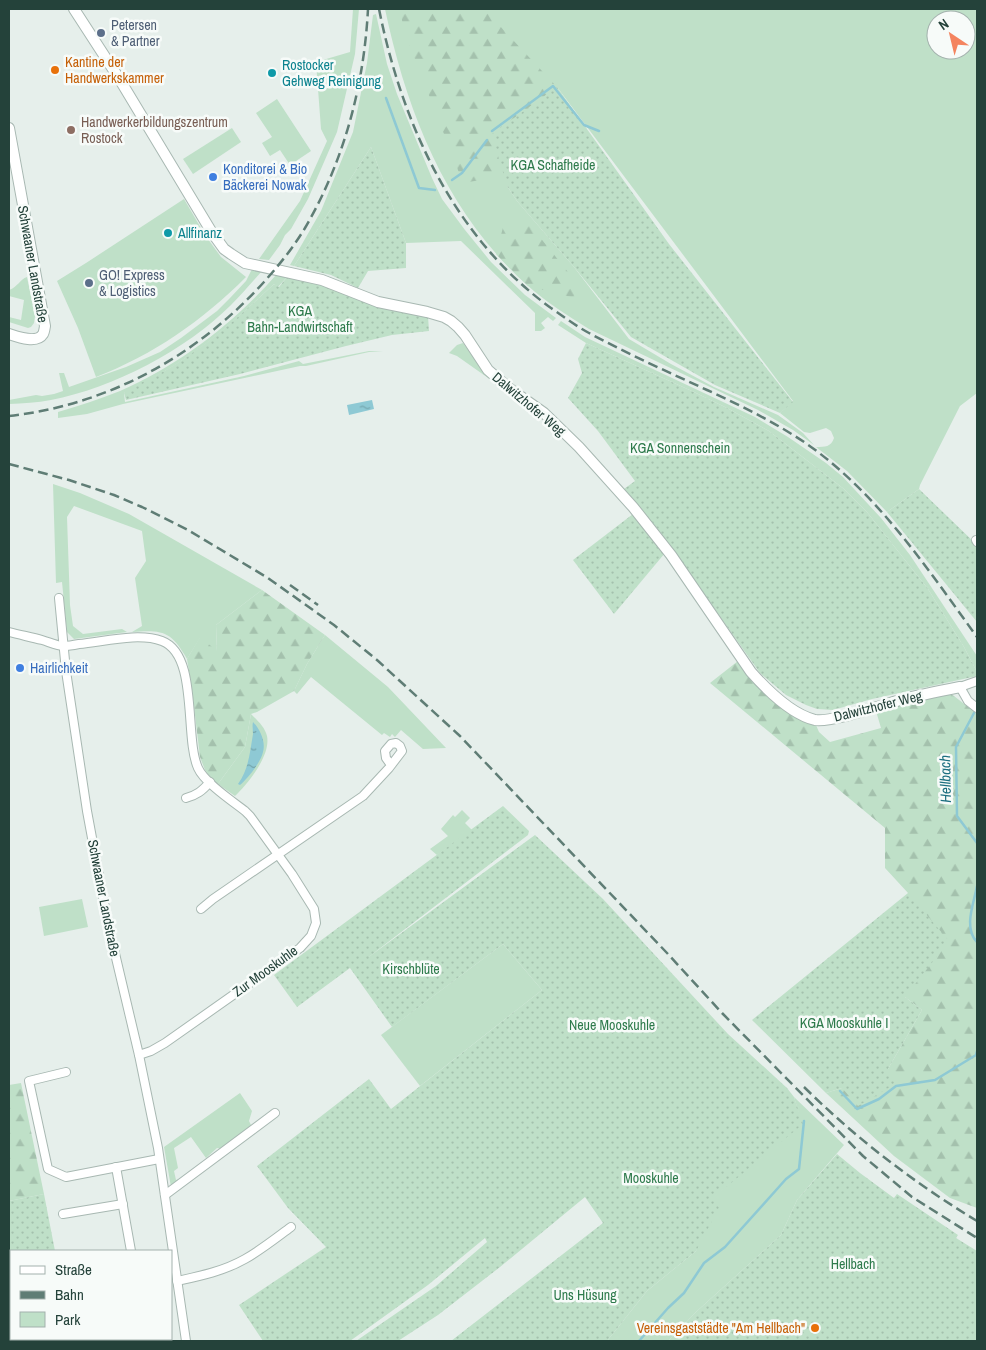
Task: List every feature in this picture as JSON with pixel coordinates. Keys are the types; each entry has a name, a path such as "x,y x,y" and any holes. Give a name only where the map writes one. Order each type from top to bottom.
{"street":[{"name":"Dalwitzhofer Weg","path":"74,9 120,80 211,231 224,248 245,262 322,280 378,302 427,312 451,321 465,335 488,370 510,389 544,413 579,447 628,501 671,554 751,672 777,698 801,714 817,721 960,687 977,681"},
{"name":"Schwaaner Landstraße","path":"9,128 45,326 39,338 32,339 9,334"},
{"name":"Schwaaner Landstraße","path":"59,598 66,671 87,811 106,911 139,1055 159,1159 186,1341"},
{"path":"9,632 63,646"},
{"name":"Zur Mooskuhle","path":"63,646 141,638 157,640 166,643 170,647 181,661 184,673 188,691 195,760 200,773 245,811 314,909 316,923 311,936 300,948 165,1043 139,1055"},
{"path":"960,687 968,700 977,708"},
{"path":"201,908 363,796 391,765"},
{"path":"186,798 196,795 210,782"},
{"path":"66,1072 29,1081 48,1169 66,1177 159,1159"},
{"path":"165,1195 275,1113"},
{"path":"116,1167 131,1250"},
{"path":"63,1214 122,1204"},
{"path":"177,1281 205,1275 245,1259 291,1227"}],"green space":[{"path":"353,9 359,9 355,54 337,132 308,199 291,229 269,260 259,259 300,201 327,141 321,129 316,62 350,52"},
{"path":"385,9 977,9 977,393 960,406 919,489 887,512 847,471 816,447 825,447 831,443 834,438 831,431 826,428 810,433 804,432 780,413 793,401 557,87 507,186 517,201 574,267 629,339 714,387 778,415 803,433 814,445 793,430 758,410 589,329 527,285 474,226 452,193 418,123 405,86"},
{"path":"400,9 484,9 557,87 492,134 503,174 463,183 404,31"},
{"path":"376,14 387,64 397,94 442,199 491,262 525,295 556,318 553,321 548,317 541,323 545,328 541,331 535,331 535,313 461,241 406,243 371,147 294,266 290,265 321,211 353,132 367,63 373,15"},
{"name":"KGA Schafheide","path":"557,87 669,244 793,402 780,413 715,385 631,337 517,201 507,186 492,134"},
{"path":"277,99 311,151 290,165 280,150 270,156 262,143 272,137 256,113"},
{"path":"232,128 241,142 193,174 183,159"},
{"name":"KGA Bahn-Landwirtschaft","path":"371,147 406,243 406,268 368,271 358,288 331,275 294,266"},
{"path":"184,199 205,235 221,257 246,277 212,308 176,335 137,358 96,377 78,328 57,281"},
{"path":"506,216 515,228 522,222 530,225 568,272 575,298 528,286 496,254"},
{"path":"252,269 262,271 213,322 171,352 123,377 75,394 46,401 9,404 9,400 63,391 59,373 64,373 69,387 126,367 160,352 217,311 246,281"},
{"path":"276,275 287,277 278,287 274,284 202,347 163,372 124,393 125,402 244,376 299,361 303,364 369,351 383,351 369,352 300,366 123,404 87,414 58,418 58,412 120,391 142,381 184,356 242,310"},
{"path":"27,277 35,316 34,323 28,328 9,322 9,317 21,320 24,300 9,296 9,290"},
{"name":"KGA Bahn-Landwirtschaft","path":"287,277 323,284 428,316 429,331 392,335 240,374 126,400 124,393 128,389 164,371 202,346 251,306 274,284 279,287"},
{"path":"561,321 585,337 755,417 788,437 843,477 881,518 910,555 977,656 977,672 964,647 928,589 867,512 844,489 769,431 694,392 586,343 558,325"},
{"path":"463,343 491,380 457,356 449,353 457,345"},
{"name":"KGA Sonnenschein","path":"586,343 694,392 769,431 844,489 867,512 928,589 964,647 977,672 977,676 872,699 833,710 817,709 786,695 760,673 660,532 624,489 635,481 598,431 568,398 582,373 578,359"},
{"path":"53,484 80,493 129,514 262,590 216,625 217,652 200,638 187,659 176,643 165,634 151,631 132,632 142,626 135,578 146,561 142,531 74,506 67,517 70,605 73,626 83,634 122,629 127,632 74,639 67,632 62,582 56,583"},
{"path":"919,489 977,545 977,622 887,512"},
{"path":"633,514 665,553 614,614 573,560"},
{"path":"262,590 325,635 307,664 294,691 251,714 245,747 218,784 205,770 200,757 187,659 200,637 217,651 216,625"},
{"path":"325,635 388,687 446,748 423,749 401,730 395,737 392,734 390,737 384,733 382,735 311,677 297,694 294,691 307,664"},
{"path":"738,661 762,691 782,709 793,716 816,725 819,732 830,742 881,728 876,711 946,692 977,714 977,1208 950,1198 894,1156 826,1093 888,1069 922,1010 905,997 908,893 885,868 885,828 710,683"},
{"path":"251,714 267,736 266,752 257,769 235,796 218,784 245,747"},
{"path":"503,806 529,831 528,835 366,959 535,835 603,899 728,1034 787,1088 794,1097 803,1124 714,1197 719,1208 696,1251 647,1291 607,1341 451,1341 603,1223 585,1197 438,1315 398,1341 356,1341 436,1286 487,1242 485,1238 428,1285 350,1341 263,1341 239,1305 326,1247 288,1208 257,1166 369,1079 391,1109 542,990 503,944 392,1027 350,968 297,1007 274,975"},
{"path":"462,810 470,818 465,823 472,830 437,855 430,849 448,836 441,829 453,815 455,817"},
{"name":"KGA Mooskuhle I","path":"908,893 949,941 905,997 922,1010 888,1069 895,1084 858,1106 842,1088 826,1093 752,1020"},
{"path":"82,899 88,927 44,936 39,907"},
{"path":"503,944 542,990 420,1086 381,1035"},
{"path":"21,1083 44,1194 9,1201 9,1085"},
{"path":"240,1093 252,1111 249,1121 251,1127 223,1149 217,1148 206,1158 191,1137 174,1148 178,1168 174,1171 176,1180 182,1178 171,1187 164,1147"},
{"path":"794,1097 844,1145 797,1200 781,1235 696,1312 668,1341 607,1341 647,1291 696,1251 713,1197 802,1124"},
{"name":"Hellbach","path":"837,1154 894,1198 897,1194 958,1235 956,1238 977,1251 977,1341 668,1341 696,1312 781,1235 797,1200"},
{"path":"44,1194 55,1250 10,1250 10,1340 72,1341 9,1341 9,1201"}],"water":[{"path":"372,400 374,409 349,415 347,405"},
{"path":"253,722 262,736 264,748 254,770 240,785 238,784 245,772 250,753"}],"waterway":[{"path":"492,131 553,86 584,125 599,131"},
{"path":"386,98 419,188 435,190"},
{"path":"452,180 462,173 487,140"},
{"name":"Hellbach","path":"974,713 956,747 957,816 977,843"},
{"name":"Hellbach","path":"977,886 970,923 973,936 977,942"},
{"name":"Hellbach","path":"840,1091 857,1109 879,1099 896,1086 935,1080 976,1055 977,1051"},
{"name":"Hellbach","path":"639,1341 684,1293 704,1263 725,1247 786,1179 799,1169 804,1121"}],"railway":[{"path":"9,416 46,410 81,401 116,388 148,373 210,333 238,309 264,282 286,256 305,228 319,203 341,150 357,94 366,38 368,9"},
{"path":"379,9 389,52 418,136 437,175 460,213 486,248 517,280 551,308 584,330 633,356 759,415 807,444 833,464 879,509 900,533 977,637"},
{"path":"9,464 69,480 114,495 142,507 188,530 268,578 334,625 377,660 460,736 722,1013 863,1156 912,1197 977,1238"},
{"path":"290,585 318,605"},
{"path":"804,1087 845,1125 887,1159 977,1221"}],"place":[{"name":"Petersen & Partner","path":"101,33"},
{"name":"Kantine der Handwerkskammer","path":"55,70"},
{"name":"Rostocker Gehweg Reinigung","path":"272,73"},
{"name":"Handwerkerbildungszentrum Rostock","path":"71,130"},
{"name":"Konditorei & Bio Bäckerei Nowak","path":"213,177"},
{"name":"Allfinanz","path":"168,233"},
{"name":"GO! Express & Logistics","path":"89,283"},
{"name":"Hairlichkeit","path":"20,668"},
{"name":"Vereinsgaststädte \"Am Hellbach\"","path":"815,1328"}],"park label":[{"name":"Kirschblüte","path":"411,969"},
{"name":"Neue Mooskuhle","path":"612,1025"},
{"name":"Mooskuhle","path":"651,1178"},
{"name":"Uns Hüsung","path":"585,1295"}]}
